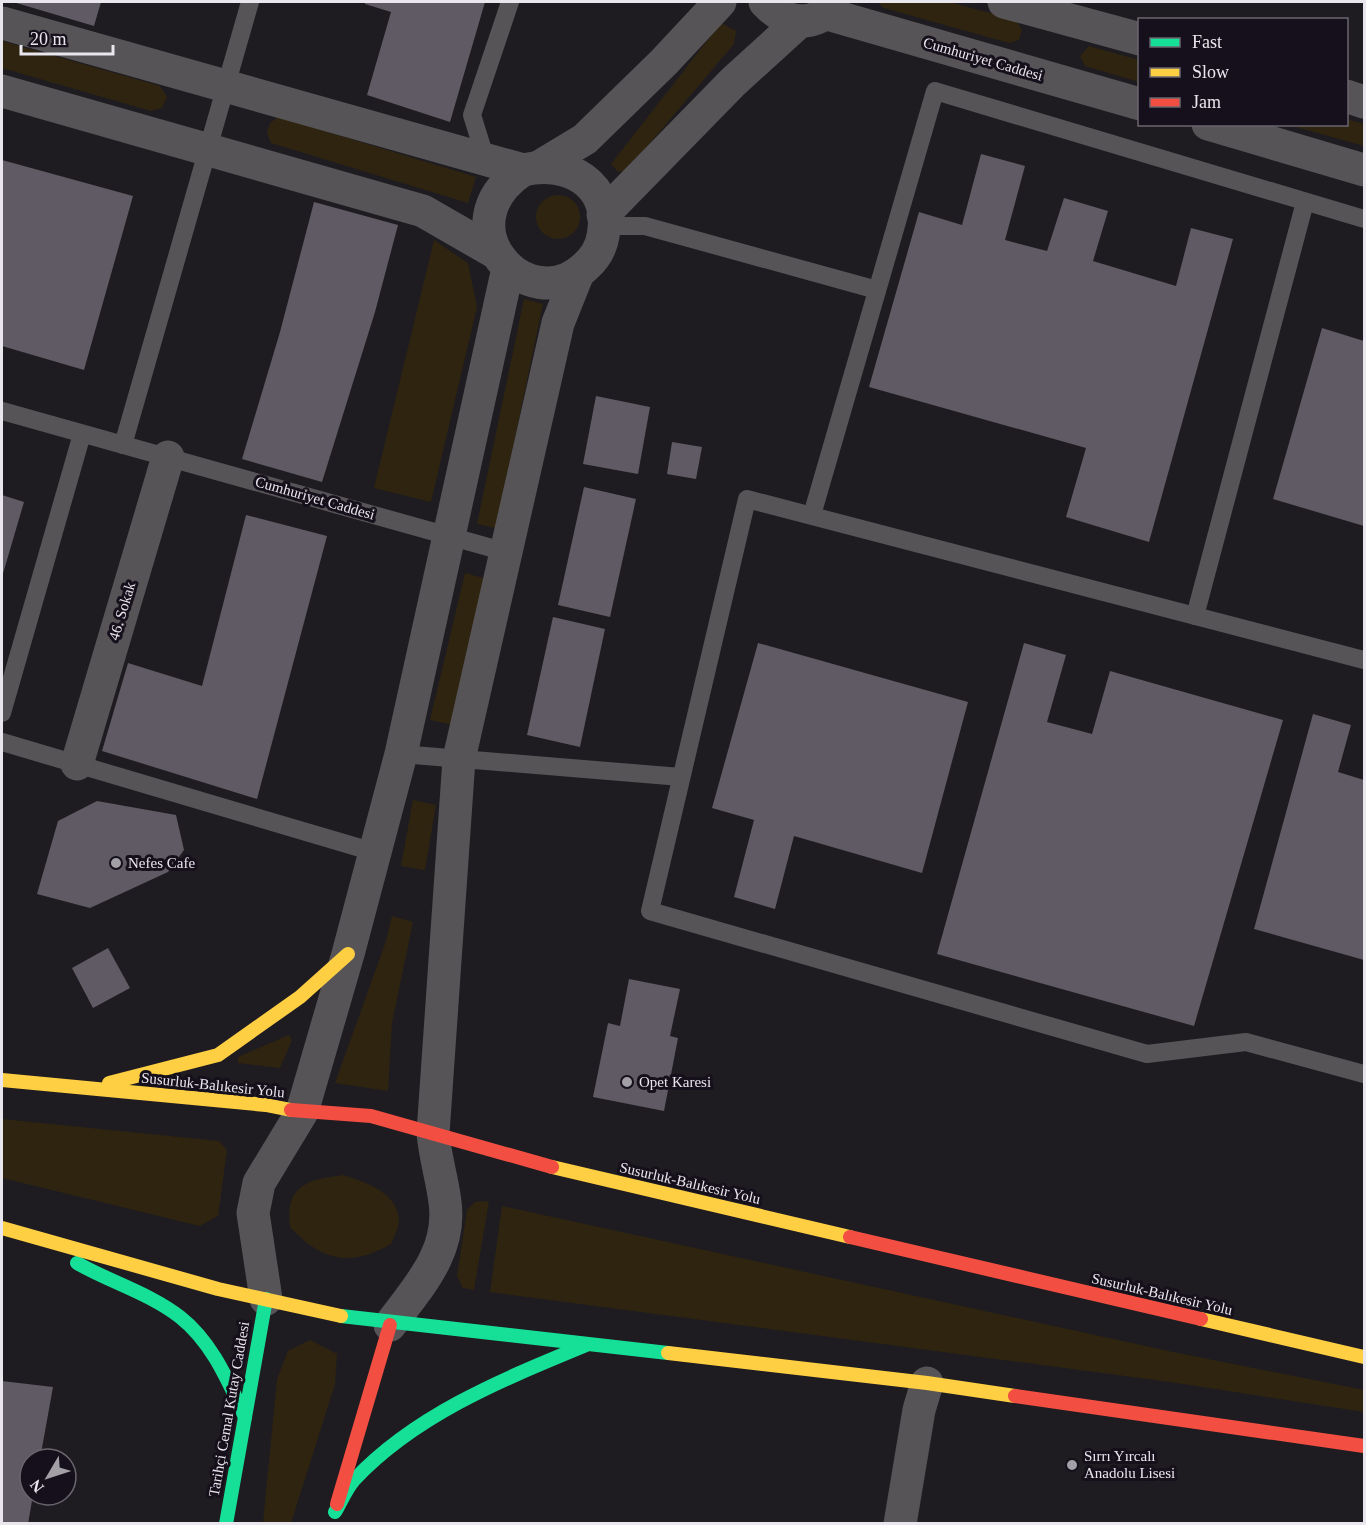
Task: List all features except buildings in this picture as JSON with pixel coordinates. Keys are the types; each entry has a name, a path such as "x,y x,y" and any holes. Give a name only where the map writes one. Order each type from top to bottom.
{"main road":[{"path":"83,1089 218,1054 300,997 348,954"},
{"name":"Susurluk-Balıkesir Yolu","path":"2,1080 266,1105 302,1112 371,1116 556,1168 1365,1357"},
{"path":"2,1228 266,1299 390,1324 438,1327 927,1383 1251,1432 1365,1446"},
{"path":"34,1237 83,1267 151,1300 190,1325 219,1366 245,1417"},
{"name":"Tarihçi Cemal Kutay Caddesi","path":"226,1524 266,1299"},
{"path":"334,1518 390,1324"},
{"path":"334,1518 352,1482 394,1444 487,1386 588,1344"}],"street":[{"path":"266,1299 253,1213 259,1184 302,1112 348,954 401,754 450,536 502,261 489,235 489,215 494,197 506,181 585,139 664,62 720,2"},
{"name":"Cumhuriyet Caddesi","path":"765,2 786,19 822,12 1138,103"},
{"path":"1004,2 1050,9 1138,38"},
{"path":"604,221 733,82 822,12"},
{"path":"2,23 486,160 533,168 561,167 580,176 594,190 603,207 602,244 592,261 578,273 561,281 542,282 524,278 502,261 423,211 2,91"},
{"path":"1348,96 1365,102"},
{"path":"1215,126 1365,170"},
{"path":"390,1324 433,1268 445,1237 445,1203 435,1159 433,1133 459,759 558,323 578,273"},
{"name":"46. Sokak","path":"77,764 168,458"},
{"path":"900,1524 919,1410 927,1383"}],"lane":[{"path":"123,445 250,2"},
{"path":"486,160 472,115 510,2"},
{"path":"812,515 934,91 1365,219"},
{"path":"1195,616 1305,202"},
{"path":"604,221 645,226 877,290"},
{"name":"Cumhuriyet Caddesi","path":"2,411 506,552"},
{"path":"2,713 82,434"},
{"path":"1365,660 747,499 650,911 1147,1054 1246,1042 1365,1074"},
{"path":"2,742 374,852"},
{"path":"401,754 681,777"}],"shaded area":[{"path":"878,2 949,2 1016,20 1022,30 1019,40 1009,43 884,8"},
{"path":"721,23 736,31 734,44 627,170 618,172 611,164"},
{"path":"2,41 160,86 167,97 162,108 151,111 2,68"},
{"path":"1089,46 1138,60 1138,82 1085,66 1080,56"},
{"path":"278,117 476,177 468,203 271,143 267,133 270,123"},
{"path":"1348,119 1364,124 1364,146 1293,126 1348,126"},
{"path":"558,195 574,201 580,217 574,233 558,239 542,233 536,217 542,201"},
{"path":"434,240 468,263 477,307 431,502 374,488"},
{"path":"524,299 543,304 496,528 477,524"},
{"path":"465,573 487,579 453,725 430,720"},
{"path":"413,800 436,805 425,870 401,866"},
{"path":"392,916 413,922 392,1023 388,1091 335,1083 386,941"},
{"path":"289,1035 292,1040 280,1068 238,1063 238,1057"},
{"path":"2,1119 219,1141 227,1150 218,1216 200,1226 2,1178"},
{"path":"343,1175 379,1190 393,1203 399,1221 391,1244 363,1256 338,1257 314,1248 290,1227 291,1202 301,1187 319,1179"},
{"path":"489,1201 474,1290 463,1288 457,1276 467,1210 475,1202"},
{"path":"502,1206 1173,1352 1364,1390 1364,1412 1170,1382 490,1292"},
{"path":"310,1340 337,1354 335,1384 291,1523 263,1523 277,1379 288,1351"}],"traffic: fast":[{"path":"77,1263 155,1301 191,1327 218,1363 245,1417"},
{"path":"226,1524 266,1299"},
{"path":"341,1316 668,1353"},
{"path":"335,1512 354,1480 378,1457 433,1417 493,1385 586,1345"}],"traffic: slow":[{"path":"109,1083 218,1055 300,997 348,954"},
{"path":"2,1080 266,1105 291,1110"},
{"path":"552,1167 850,1237"},
{"path":"2,1228 218,1289 341,1316"},
{"path":"1201,1319 1364,1357"},
{"path":"668,1353 927,1383 1015,1396"}],"traffic: jam":[{"path":"291,1110 371,1116 552,1167"},
{"path":"850,1237 1201,1319"},
{"path":"337,1504 390,1325"},
{"path":"1015,1396 1364,1446"}],"place":[{"name":"Nefes Cafe","path":"116,863"},
{"name":"Opet Karesi","path":"627,1082"},
{"name":"Sırrı Yırcalı Anadolu Lisesi","path":"1072,1465"}]}
